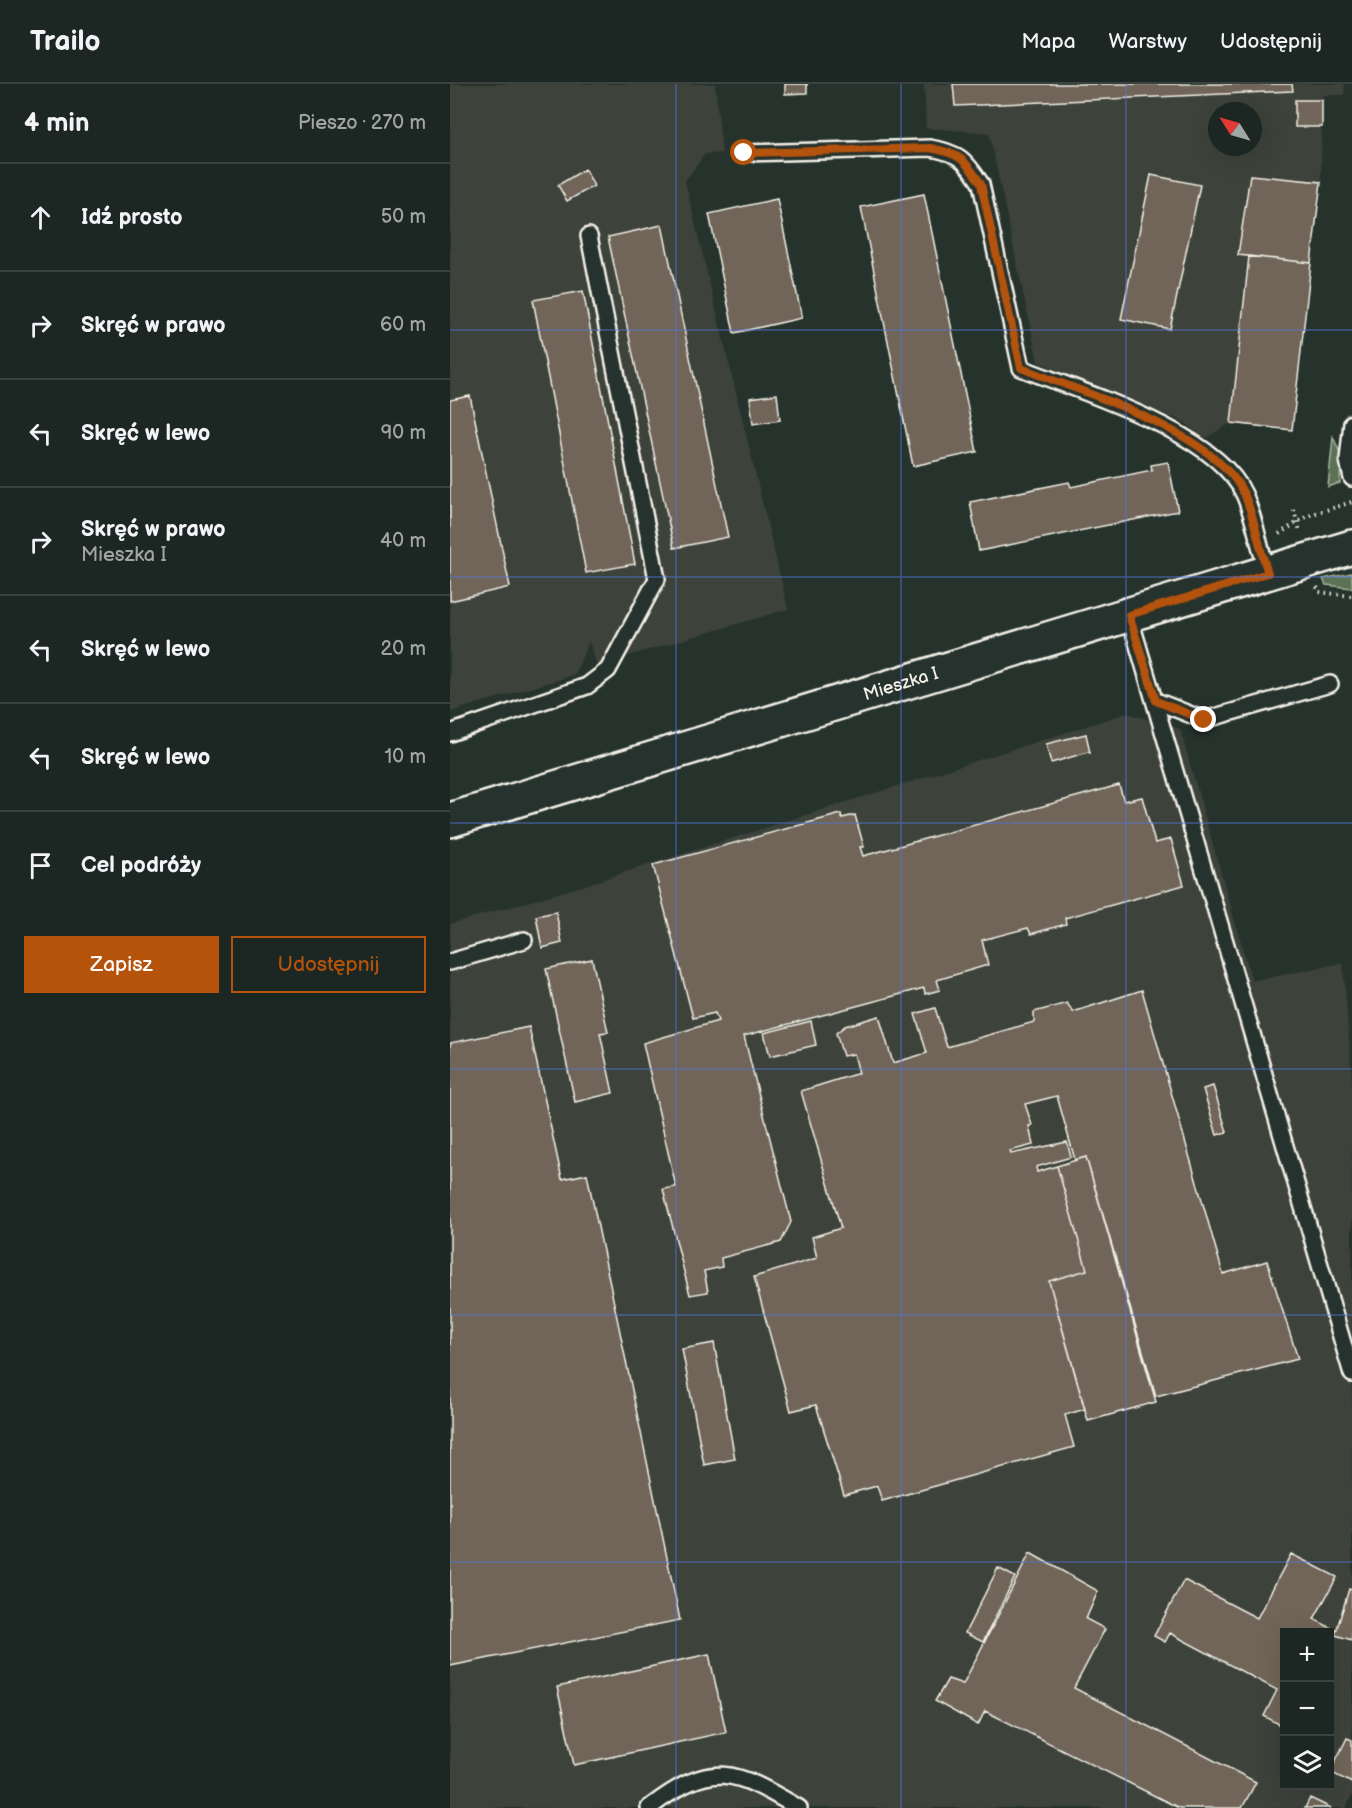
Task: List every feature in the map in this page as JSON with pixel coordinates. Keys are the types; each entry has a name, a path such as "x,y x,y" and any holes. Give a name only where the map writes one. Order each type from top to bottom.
{"street":[{"name":"Mieszka I","path":"450,820 1352,548"}],"lane":[{"path":"744,153 930,148 952,152 968,163 981,184 1021,368 1151,420 1191,441 1222,464 1244,493 1268,573"},
{"path":"450,733 587,686 608,670 657,579 590,236"},
{"path":"1352,423 1348,460 1352,478"},
{"path":"1129,615 1352,1374"},
{"path":"1156,701 1204,720 1330,684"},
{"path":"450,962 524,940"},
{"path":"649,1808 695,1780 718,1773 750,1780 799,1808"}],"path":[{"path":"1256,539 1274,537 1307,516 1352,502"}],"shaded area":[{"path":"450,84 715,84 722,153 705,154 685,181 788,609 597,665 589,642 574,675 450,712"},
{"path":"924,84 1345,84 1344,95 1322,95 1321,182 1249,256 1231,423 1204,439 1184,422 1038,362 989,133 926,128"},
{"path":"1127,713 1180,729 1252,981 1343,963 1352,1078 1352,1795 1346,1808 450,1808 450,924 569,890"}],"green space":[{"path":"1333,437 1341,455 1340,483 1328,487"},
{"path":"1352,573 1352,588 1326,585 1323,579"}],"building":[{"path":"785,84 807,84 807,93 785,94"},
{"path":"953,84 1292,84 1293,91 955,106"},
{"path":"1295,100 1322,100 1322,127 1295,127"},
{"path":"585,169 594,186 567,201 558,185"},
{"path":"1151,175 1200,185 1170,329 1121,319"},
{"path":"1250,175 1321,182 1311,263 1238,255"},
{"path":"924,194 977,452 913,466 861,207"},
{"path":"777,199 802,318 734,333 709,214"},
{"path":"662,225 728,537 674,548 608,237"},
{"path":"1249,256 1311,263 1292,430 1231,423"},
{"path":"583,291 635,564 586,573 533,300"},
{"path":"777,394 780,420 753,424 750,398"},
{"path":"470,396 510,587 450,601 450,400"},
{"path":"1168,462 1178,511 979,551 970,502 1069,482 1071,487 1152,470 1151,465"},
{"path":"1086,734 1090,753 1051,763 1046,744"},
{"path":"1119,785 1124,801 1142,797 1155,843 1171,839 1184,885 1065,918 1066,924 1031,934 1028,928 982,940 988,965 937,980 940,990 925,994 924,988 744,1036 791,1222 781,1242 721,1258 722,1267 704,1271 708,1292 690,1295 663,1189 676,1187 643,1043 718,1021 715,1013 693,1018 653,865 841,814 842,818 855,815 864,847 860,847 863,856"},
{"path":"556,912 562,943 542,948 536,916"},
{"path":"592,959 608,1032 600,1033 613,1093 575,1102 546,969"},
{"path":"1142,990 1223,1274 1267,1261 1298,1359 1156,1396 1086,1157 1075,1160 1057,1096 1025,1104 1032,1125 1029,1126 1033,1145 1010,1151 1011,1154 1067,1142 1071,1157 1036,1167 1037,1172 1057,1166 1087,1270 1049,1281 1085,1409 1065,1415 1074,1447 882,1501 877,1486 844,1495 816,1405 791,1411 754,1277 817,1258 812,1237 841,1228 801,1091 859,1073 854,1054 843,1056 836,1033 845,1026 879,1016 893,1063 927,1053 915,1014 935,1008 947,1047 1034,1022 1034,1012 1067,1003 1073,1012"},
{"path":"811,1021 816,1045 770,1056 764,1033"},
{"path":"529,1027 562,1179 587,1174 680,1620 450,1666 450,1043"},
{"path":"1213,1086 1227,1132 1217,1135 1203,1089"},
{"path":"1086,1157 1156,1402 1088,1421 1049,1281 1087,1270 1057,1166"},
{"path":"714,1343 735,1459 704,1465 682,1349"},
{"path":"1030,1553 1098,1591 1086,1619 1105,1629 1074,1688 1256,1782 1242,1808 1179,1808 985,1711 978,1725 935,1701 948,1679 963,1684"},
{"path":"1291,1554 1337,1577 1314,1619 1331,1628 1280,1628 1280,1725 1264,1716 1277,1690 1170,1633 1165,1642 1154,1636 1184,1580 1257,1618"},
{"path":"998,1568 1015,1577 983,1642 965,1633"},
{"path":"1349,1589 1352,1590 1352,1640 1335,1635"},
{"path":"709,1654 726,1732 574,1765 557,1687"},
{"path":"1347,1738 1352,1740 1352,1783 1334,1774 1334,1764"},
{"path":"1310,1798 1331,1808 1305,1808"}],"route":[{"path":"744,153 930,148 952,152 968,163 981,184 1021,368 1151,420 1191,441 1222,464 1244,493 1268,573 1129,615 1156,701 1204,720"}]}
